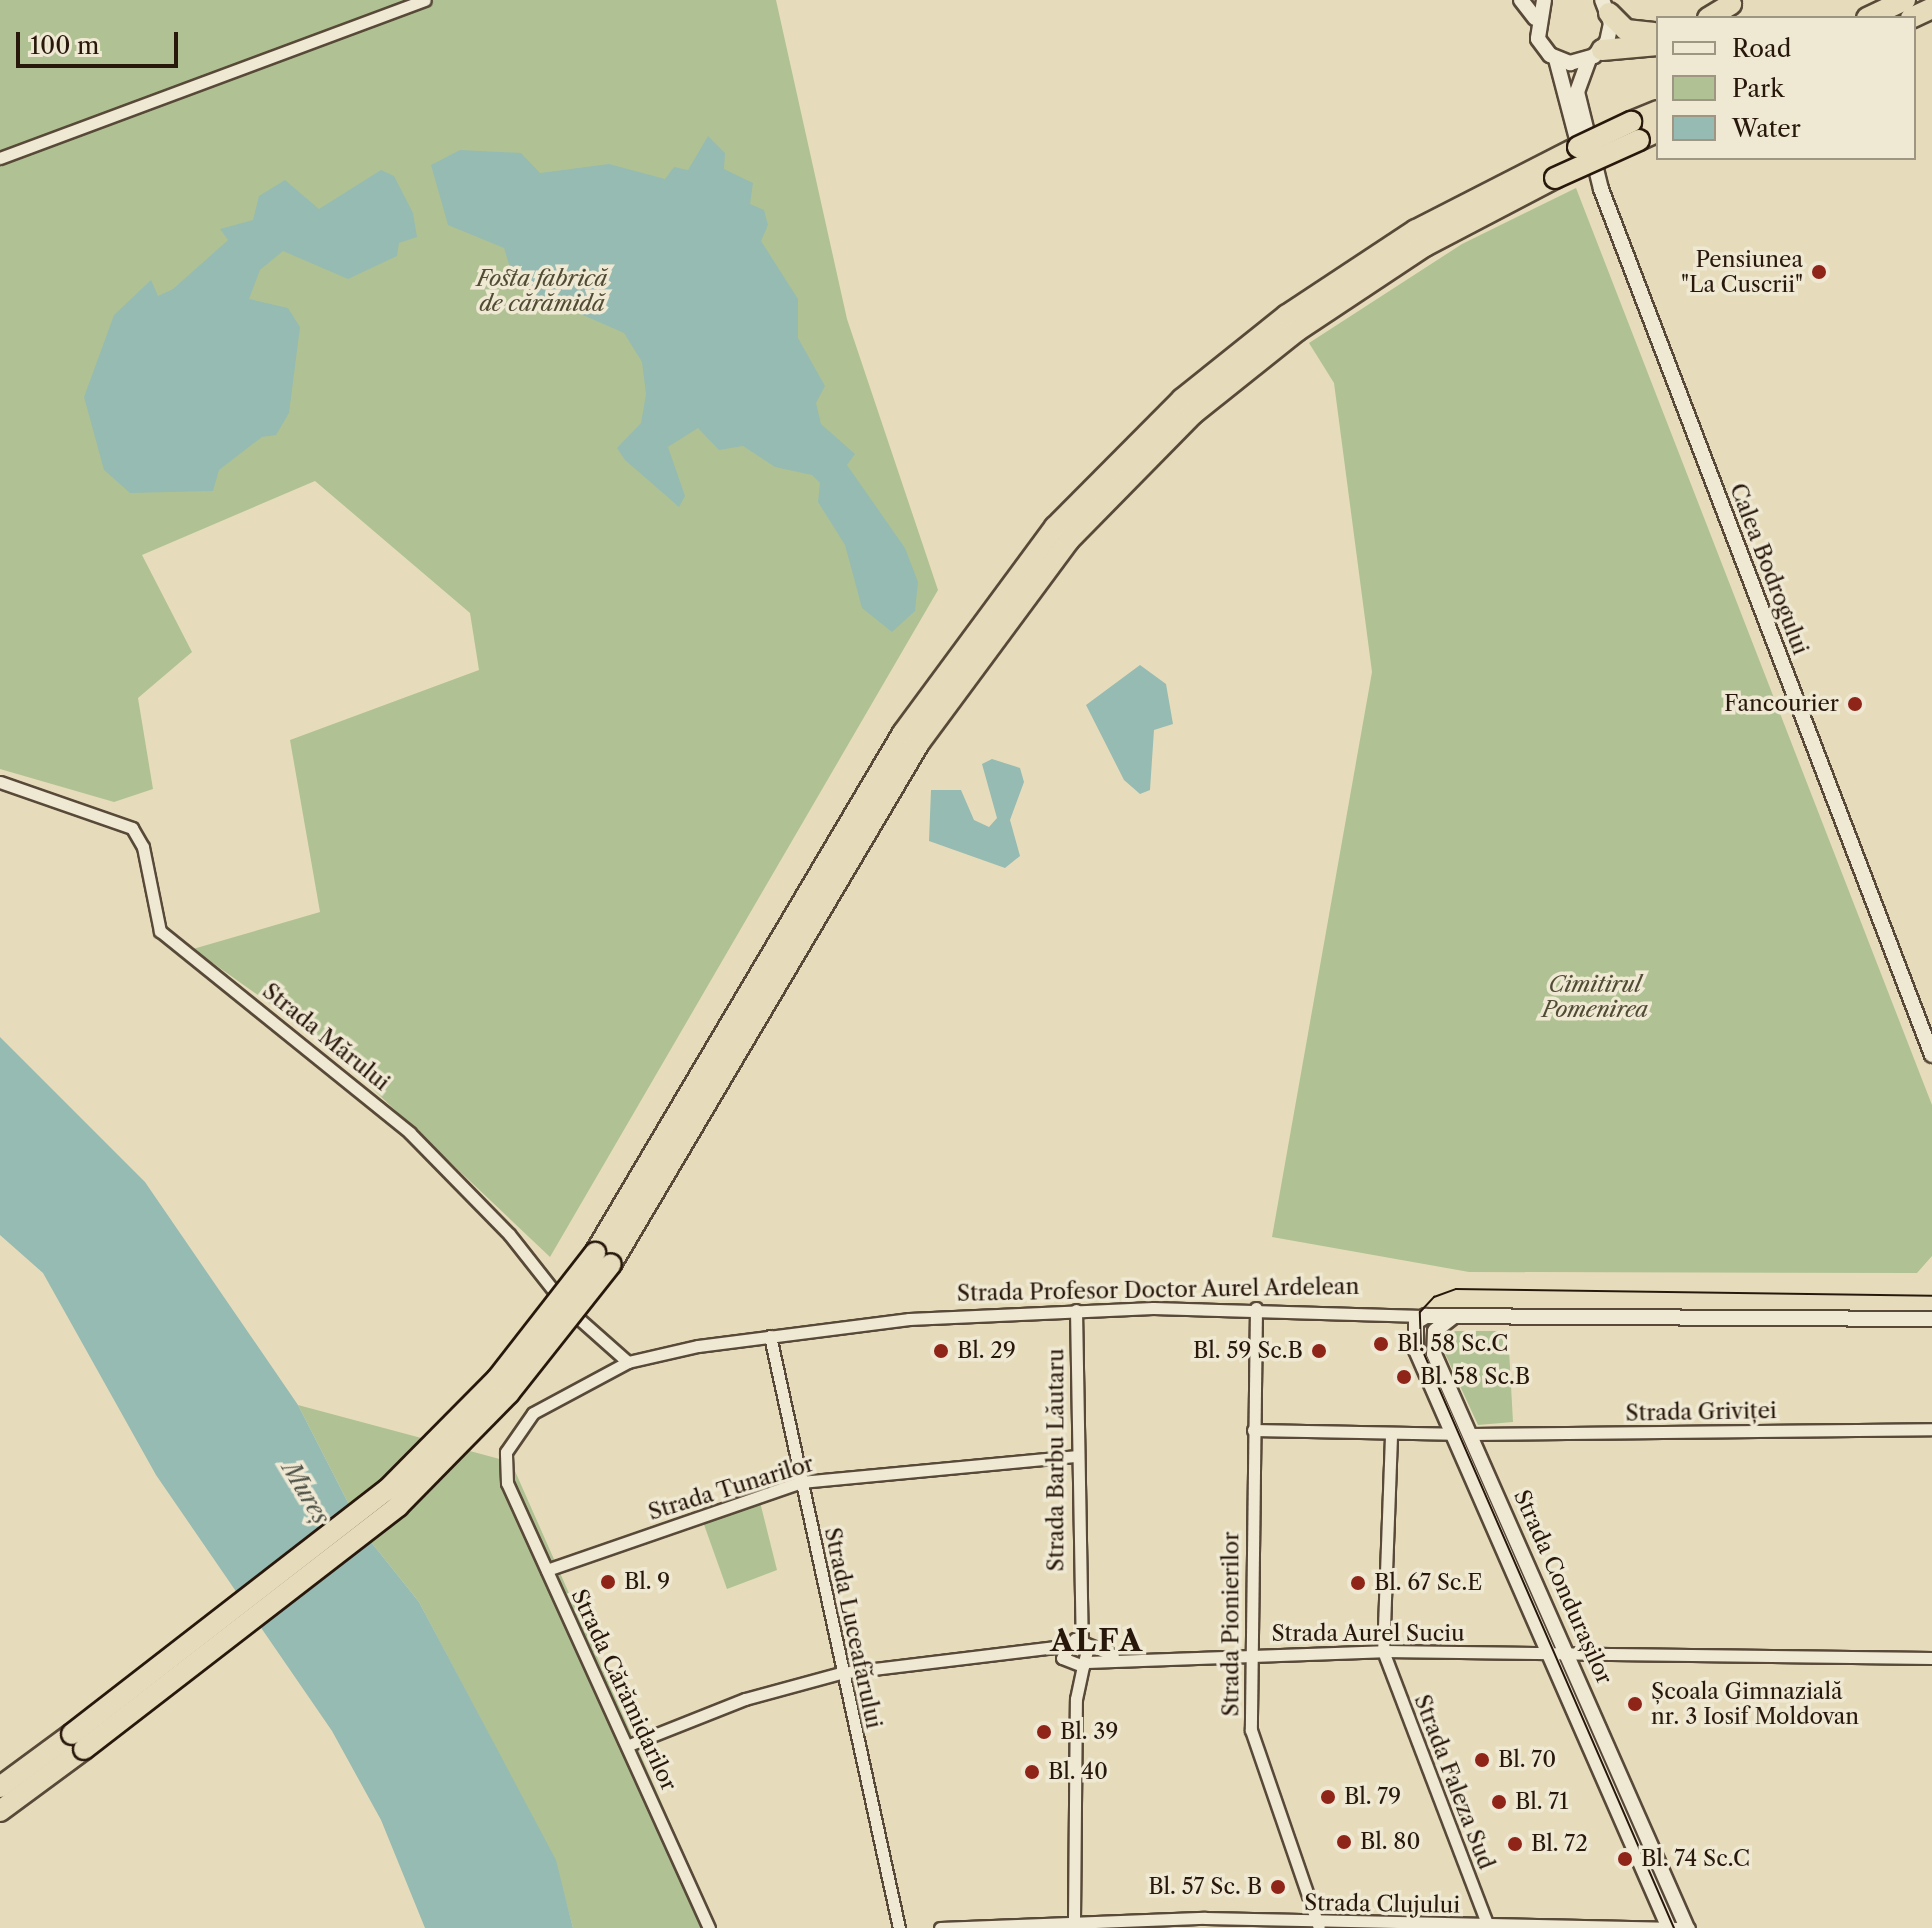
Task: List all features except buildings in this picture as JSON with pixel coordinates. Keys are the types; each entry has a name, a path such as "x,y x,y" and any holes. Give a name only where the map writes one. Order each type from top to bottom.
{"highway":[{"path":"1871,16 1905,0"},
{"path":"1605,4 1626,30 1656,33"},
{"path":"1595,55 1656,45"},
{"path":"0,1811 78,1742 390,1513 502,1401 710,1107 875,796 911,738 1045,568 1193,414 1355,290 1550,170 1643,131 1656,114"},
{"path":"0,1787 78,1742"}],"main road":[{"name":"Calea Bodrogului","path":"1521,0 1535,18 1540,43 1556,59 1573,132 1601,189 1932,1055"},
{"path":"1535,18 1544,0"},
{"name":"Calea Bodrogului","path":"1601,189 1577,92 1595,55 1605,4"},
{"path":"1556,59 1595,55"},
{"path":"1413,1333 1423,1316"},
{"name":"Strada Profesor Doctor Aurel Ardelean","path":"1423,1316 1932,1319"},
{"name":"Strada Condurașilor","path":"1454,1316 1437,1328 1433,1349 1571,1655 1687,1928"},
{"name":"Strada Condurașilor","path":"1413,1333 1453,1434 1669,1928"}],"street":[{"path":"0,158 425,0"},
{"name":"Strada Mărului","path":"0,782 132,828 143,847 160,931 410,1133 509,1234 568,1309 628,1362"},
{"name":"Strada Profesor Doctor Aurel Ardelean","path":"503,1470 533,1413 628,1362 770,1336 992,1311 1256,1308 1404,1310 1423,1316"},
{"name":"Strada Pionierilor","path":"1256,1308 1252,1741 1318,1926"},
{"name":"Strada Barbu Lăutaru","path":"1076,1310 1077,1610 1085,1644 1085,1664"},
{"name":"Strada Condurașilor","path":"1404,1310 1413,1333"},
{"name":"Strada Luceafărului","path":"770,1336 899,1928"},
{"name":"Strada Griviței","path":"1471,1434 1932,1429"},
{"path":"1253,1430 1391,1436 1453,1434"},
{"path":"1383,1651 1391,1436"},
{"name":"Strada Tunarilor","path":"547,1570 801,1482 1075,1456"},
{"name":"Strada Cărămidarilor","path":"503,1470 709,1928"},
{"name":"Strada Barbu Lăutaru","path":"1066,1663 1066,1644 1077,1610"},
{"path":"629,1745 745,1699 841,1673 1085,1644"},
{"name":"Strada Aurel Suciu","path":"1085,1644 1118,1657"},
{"name":"Strada Aurel Suciu","path":"1066,1663 1085,1664 1118,1657 1383,1651 1932,1658"},
{"name":"Strada Faleza Sud","path":"1383,1651 1488,1927"},
{"path":"1030,1652 1066,1663 1076,1699"},
{"path":"1074,1920 1076,1699 1085,1664"},
{"name":"Strada Clujului","path":"940,1928 1074,1920 1318,1926 1687,1928"}],"green space":[{"name":"Fosta fabrică de cărămidă","path":"0,0 776,0 847,319 938,590 550,1257 320,1039 193,949 320,912 290,740 479,670 470,613 315,481 142,555 192,652 138,698 153,789 114,802 0,769"},
{"name":"Cimitirul Pomenirea","path":"1576,188 1932,1105 1932,1256 1917,1273 1469,1272 1272,1237 1372,672 1334,383 1309,343 1462,244"},
{"path":"1455,1331 1508,1331 1513,1422 1478,1425 1442,1347"},
{"path":"298,1405 511,1462 717,1928 573,1928 555,1860 419,1602 363,1532"},
{"path":"760,1502 777,1570 727,1589 702,1519"}],"water":[{"path":"708,136 725,153 724,169 753,183 750,204 764,210 768,225 761,241 798,299 798,338 825,386 816,403 821,424 855,454 847,465 905,548 918,582 915,611 892,632 862,608 845,545 818,502 820,483 812,475 775,467 743,446 719,450 698,428 668,447 685,496 679,507 625,460 617,448 641,423 646,394 642,362 624,333 537,295 511,271 504,248 448,225 431,165 460,150 521,153 540,173 609,164 665,179 674,167 688,170"},
{"path":"381,170 394,176 413,213 417,237 399,243 397,256 348,279 283,251 260,270 249,299 288,308 300,327 289,413 276,435 262,437 219,470 213,491 130,493 104,470 84,397 114,315 151,280 158,296 173,289 228,240 220,229 253,220 259,196 285,180 319,209"},
{"path":"1140,665 1166,684 1173,724 1154,730 1150,790 1140,794 1124,780 1086,705"},
{"path":"992,759 1020,768 1024,782 1010,820 1020,856 1005,868 929,841 931,790 961,790 974,820 989,827 997,818 982,764"},
{"name":"Mureș","path":"0,1037 145,1182 298,1405 363,1532 419,1602 556,1860 573,1928 425,1928 381,1820 332,1731 156,1475 43,1273 0,1235"}],"tram line":[{"path":"1674,1928 1421,1347 1420,1312 1434,1297 1456,1289 1932,1296"}],"place":[{"name":"Pensiunea \"La Cuscrii\"","path":"1819,272"},
{"name":"Fancourier","path":"1855,704"},
{"name":"Bl. 58 Sc.C","path":"1381,1344"},
{"name":"Bl. 29","path":"941,1351"},
{"name":"Bl. 59 Sc.B","path":"1319,1351"},
{"name":"Bl. 58 Sc.B","path":"1404,1377"},
{"name":"Bl. 9","path":"608,1582"},
{"name":"Bl. 67 Sc.E","path":"1358,1583"},
{"name":"Școala Gimnazială nr. 3 Iosif Moldovan","path":"1635,1704"},
{"name":"Bl. 39","path":"1044,1732"},
{"name":"Bl. 70","path":"1482,1760"},
{"name":"Bl. 40","path":"1032,1772"},
{"name":"Bl. 79","path":"1328,1797"},
{"name":"Bl. 71","path":"1499,1802"},
{"name":"Bl. 80","path":"1344,1842"},
{"name":"Bl. 72","path":"1515,1844"},
{"name":"Bl. 74 Sc.C","path":"1625,1859"},
{"name":"Bl. 57 Sc. B","path":"1278,1887"}],"district":[{"name":"ALFA","path":"1097,1641"}]}
